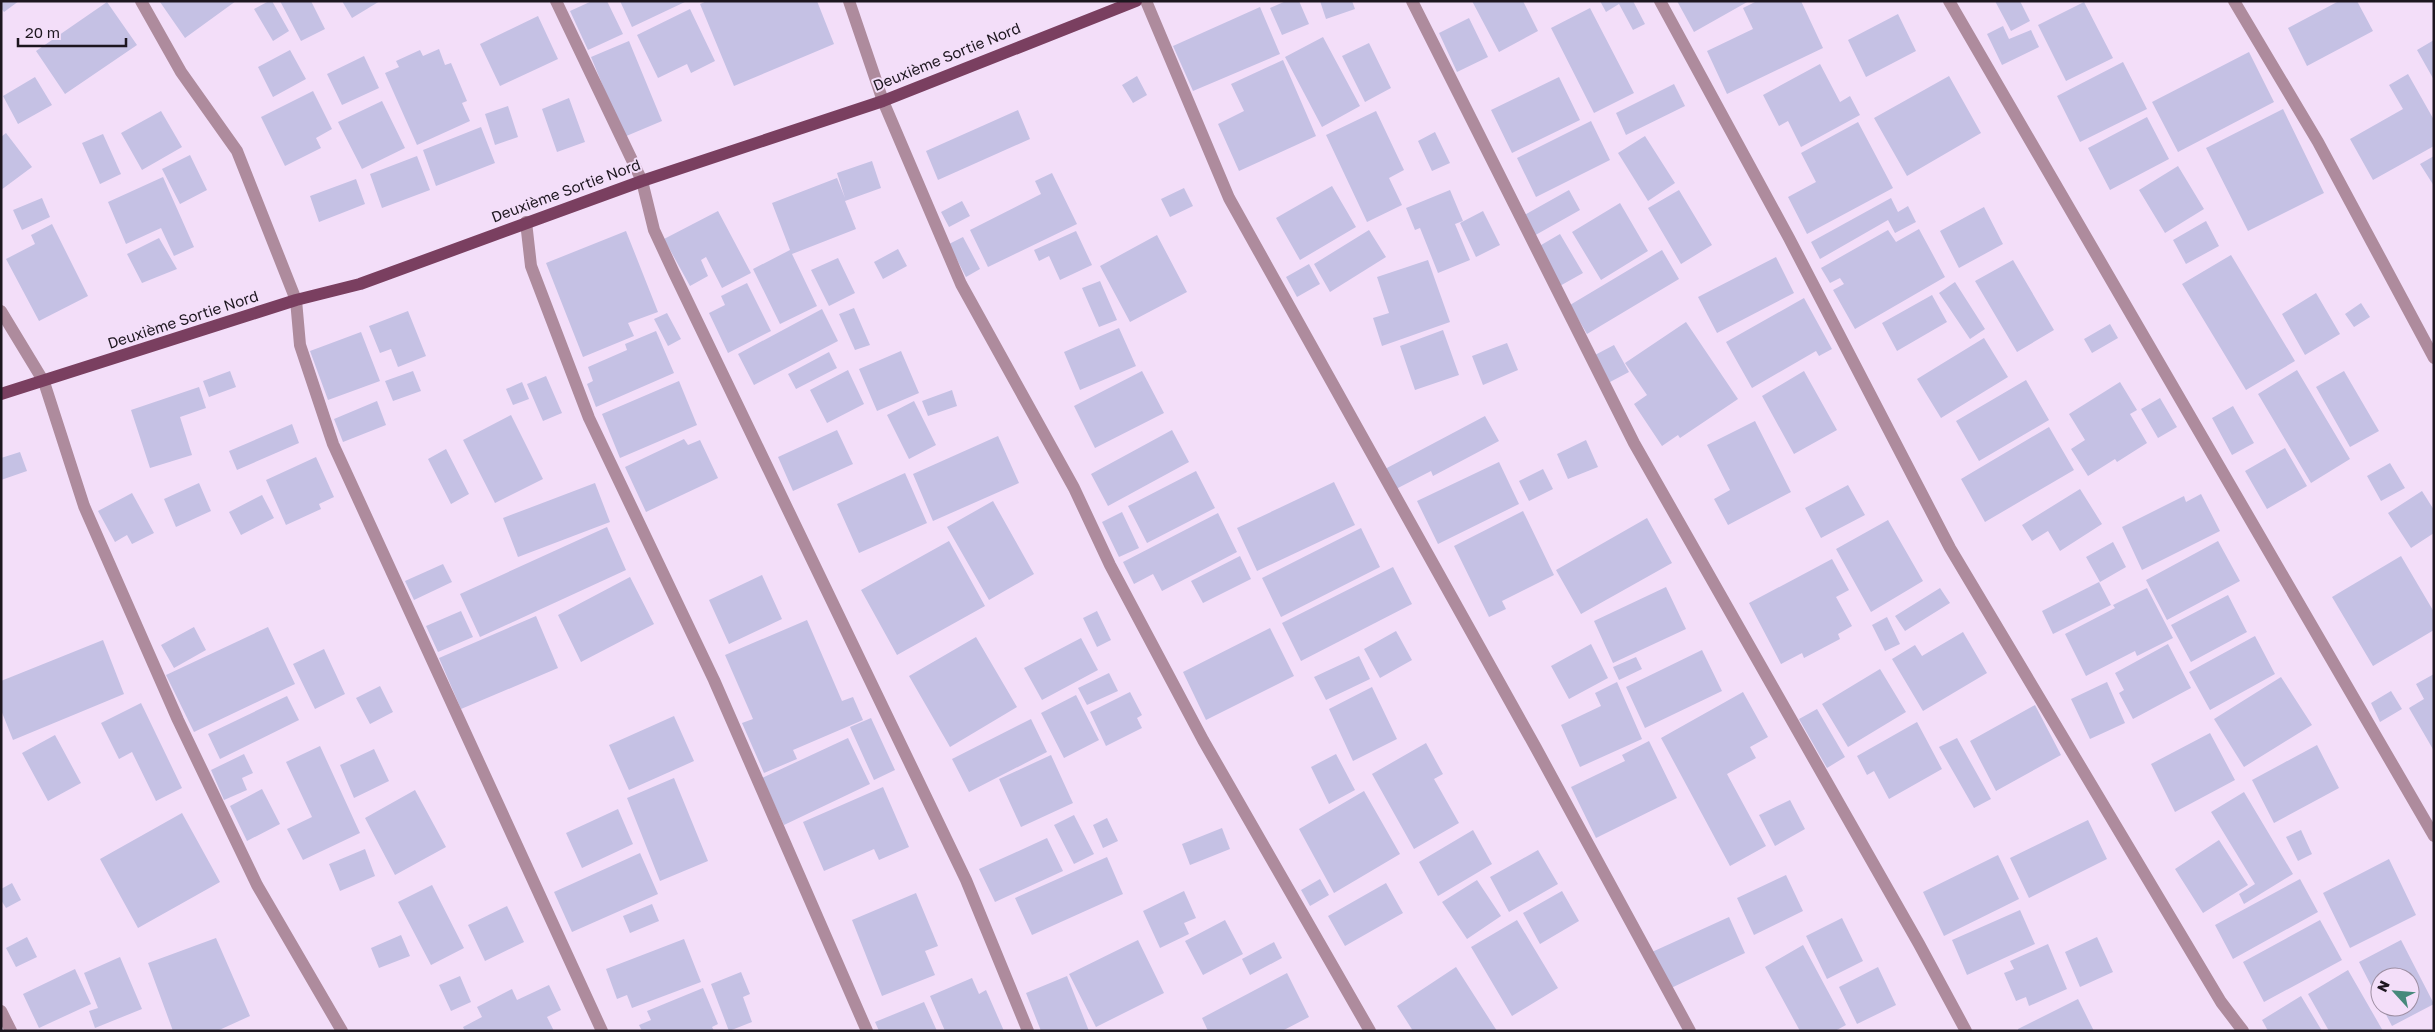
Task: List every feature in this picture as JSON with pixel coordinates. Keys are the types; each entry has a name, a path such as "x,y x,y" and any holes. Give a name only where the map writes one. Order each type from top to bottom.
{"main road":[{"name":"Deuxième Sortie Nord","path":"1,394 44,382 296,300 360,284 642,181 883,101 1136,1"}],"street":[{"path":"142,1 181,72 238,151 296,300 300,345 333,444 602,1031"},
{"path":"556,1 620,139 642,181 654,230 670,265 966,880 1028,1031"},
{"path":"849,1 883,101 961,284 1074,488 1110,564 1203,740 1370,1031"},
{"path":"1146,1 1230,198 1536,748 1690,1031"},
{"path":"1412,1 1634,443 1920,944 1966,1031"},
{"path":"1660,1 1789,238 1950,548 2221,1002 2243,1031"},
{"path":"1950,1 2434,836"},
{"path":"2234,1 2318,142 2434,358"},
{"path":"526,222 531,266 589,418 714,680 867,1031"},
{"path":"1,311 44,382 84,506 178,720 257,885 342,1031"},
{"path":"1,1011 12,1031"}],"building":[{"path":"1,1 19,1 4,12 1,8"},
{"path":"161,1 236,1 185,38 160,2"},
{"path":"272,1 289,31 273,41 254,9"},
{"path":"280,1 311,1 325,29 301,41"},
{"path":"342,1 380,1 352,18"},
{"path":"592,1 607,1 623,34 588,50 570,11"},
{"path":"620,1 687,1 632,27"},
{"path":"707,1 817,1 834,44 734,86 700,4"},
{"path":"1286,1 1299,1 1309,24 1282,35 1270,8"},
{"path":"1320,1 1352,1 1355,9 1326,19"},
{"path":"1472,1 1523,1 1538,31 1499,52"},
{"path":"1600,1 1633,1 1645,24 1633,30 1619,4 1606,12"},
{"path":"1677,1 1749,1 1694,32"},
{"path":"1757,1 1801,1 1823,48 1727,94 1707,51 1753,29 1743,8"},
{"path":"1995,1 2020,1 2030,21 2011,31"},
{"path":"2339,1 2357,1 2373,31 2307,66 2288,28"},
{"path":"107,2 137,45 65,94 36,51"},
{"path":"2084,2 2113,58 2066,81 2038,25"},
{"path":"1260,7 1280,54 1193,91 1173,46"},
{"path":"1590,8 1634,93 1594,113 1551,28"},
{"path":"690,9 715,61 691,73 687,64 658,78 637,35"},
{"path":"1898,14 1916,51 1866,77 1848,40"},
{"path":"538,16 558,59 500,86 480,44"},
{"path":"1469,18 1488,57 1457,72 1439,33"},
{"path":"2003,26 2009,39 2031,30 2039,47 2002,65 1987,34"},
{"path":"1323,37 1360,106 1322,127 1285,57"},
{"path":"2434,40 2434,80 2417,50"},
{"path":"629,41 662,121 624,137 591,57"},
{"path":"1369,43 1391,88 1365,102 1342,56"},
{"path":"439,49 445,65 451,63 467,101 462,103 470,121 417,145 385,73 399,67 396,61 420,50 423,56"},
{"path":"290,50 306,79 273,97 258,67"},
{"path":"2249,52 2274,102 2178,152 2152,102"},
{"path":"364,56 379,88 342,105 327,74"},
{"path":"1283,60 1316,136 1239,171 1218,124 1244,111 1231,84"},
{"path":"2123,62 2147,109 2080,142 2057,96"},
{"path":"1820,64 1840,102 1850,96 1860,115 1801,147 1788,121 1779,126 1763,95"},
{"path":"2408,74 2434,120 2434,146 2373,180 2350,139 2403,109 2389,85"},
{"path":"1137,76 1147,95 1133,103 1122,85"},
{"path":"1949,76 1981,133 1907,176 1874,118"},
{"path":"35,77 52,105 18,124 3,96"},
{"path":"1559,77 1580,120 1512,153 1491,110"},
{"path":"1674,84 1685,106 1626,135 1616,113"},
{"path":"313,91 332,129 316,138 321,148 285,166 261,117"},
{"path":"569,98 585,142 557,152 542,109"},
{"path":"382,101 405,148 362,169 338,122"},
{"path":"508,106 518,137 495,145 485,114"},
{"path":"2283,109 2324,193 2248,231 2206,148"},
{"path":"1018,110 1030,139 938,180 926,151"},
{"path":"161,111 182,147 142,170 121,133"},
{"path":"1376,111 1404,170 1389,178 1402,205 1367,222 1326,135"},
{"path":"2147,117 2169,159 2110,190 2088,148"},
{"path":"1591,121 1610,160 1536,197 1517,158"},
{"path":"1858,122 1893,188 1807,234 1788,197 1816,182 1801,153"},
{"path":"481,127 495,163 436,186 423,150"},
{"path":"1435,132 1450,163 1432,171 1418,141"},
{"path":"6,133 32,167 1,190 1,137"},
{"path":"103,134 121,174 100,184 82,143"},
{"path":"1645,136 1675,183 1648,201 1618,153"},
{"path":"190,155 207,190 180,204 162,169"},
{"path":"417,156 430,190 382,208 370,174"},
{"path":"2434,156 2434,186 2420,164"},
{"path":"872,161 881,188 845,201 856,229 792,254 817,306 780,324 753,269 790,250 772,203 837,178 845,198 837,173"},
{"path":"2178,166 2204,209 2165,233 2139,190"},
{"path":"1052,173 1077,224 988,267 970,230 1041,194 1035,181"},
{"path":"163,177 194,247 174,256 161,228 126,244 108,202"},
{"path":"356,179 365,204 319,222 310,196"},
{"path":"1332,186 1356,227 1300,260 1276,218"},
{"path":"1184,188 1193,206 1170,217 1161,199"},
{"path":"1450,190 1463,221 1455,224 1470,260 1438,273 1420,228 1415,230 1406,208"},
{"path":"1569,190 1580,210 1532,237 1521,217"},
{"path":"1679,190 1712,245 1681,264 1648,208"},
{"path":"42,198 50,217 22,230 13,210"},
{"path":"1891,198 1898,212 1908,206 1916,222 1895,233 1888,220 1820,259 1811,242"},
{"path":"962,201 970,216 949,227 941,212"},
{"path":"1620,203 1648,251 1601,280 1572,232"},
{"path":"1984,207 2003,244 1959,268 1940,231"},
{"path":"718,211 751,273 722,288 706,257 701,260 708,276 690,286 664,239"},
{"path":"1483,211 1500,245 1476,257 1460,223"},
{"path":"2206,221 2219,246 2186,264 2173,240"},
{"path":"52,224 88,296 39,321 6,259 35,244 31,235"},
{"path":"1919,229 1945,277 1855,329 1833,290 1844,284 1840,278 1830,283 1821,268 1888,230 1896,242"},
{"path":"1369,230 1386,257 1330,292 1314,264"},
{"path":"626,231 658,312 628,323 634,336 583,357 546,263"},
{"path":"1076,231 1092,265 1060,280 1049,256 1039,261 1034,250"},
{"path":"1560,234 1583,273 1558,287 1536,248"},
{"path":"1157,235 1187,292 1130,322 1100,266"},
{"path":"963,237 980,269 966,277 949,244"},
{"path":"159,238 177,269 142,283 127,254"},
{"path":"898,249 907,266 883,279 874,262"},
{"path":"1662,250 1679,279 1587,334 1570,305"},
{"path":"2231,255 2295,361 2246,390 2182,284"},
{"path":"1776,257 1794,293 1717,333 1698,297"},
{"path":"838,258 855,293 829,306 811,270"},
{"path":"1428,260 1450,322 1382,346 1373,318 1389,313 1377,277"},
{"path":"2013,260 2054,330 2017,352 1975,281"},
{"path":"1309,264 1320,284 1297,297 1286,277"},
{"path":"1100,281 1117,320 1099,327 1082,288"},
{"path":"1955,282 1985,329 1970,339 1939,293"},
{"path":"747,283 771,331 728,353 709,313 725,305 721,296"},
{"path":"2316,293 2340,334 2305,355 2282,314"},
{"path":"1932,295 1947,322 1897,351 1882,323"},
{"path":"1804,298 1832,349 1819,356 1816,351 1752,388 1726,342"},
{"path":"2361,303 2370,317 2354,327 2345,314"},
{"path":"854,308 870,345 855,350 839,314"},
{"path":"822,309 838,341 754,385 738,354"},
{"path":"408,311 426,356 398,367 391,349 380,353 369,326"},
{"path":"667,313 681,339 668,346 654,319"},
{"path":"1686,322 1738,399 1680,438 1678,435 1662,446 1634,404 1647,395 1625,363"},
{"path":"2110,324 2118,338 2092,353 2084,339"},
{"path":"1119,328 1136,366 1080,390 1064,352"},
{"path":"1443,330 1459,375 1415,390 1400,346"},
{"path":"656,331 674,373 596,407 587,384 593,381 588,367 627,350 625,344"},
{"path":"361,332 380,381 328,400 310,351"},
{"path":"1984,338 2008,377 1941,418 1917,379"},
{"path":"1507,343 1518,370 1483,385 1472,356"},
{"path":"1614,345 1629,372 1610,382 1595,355"},
{"path":"901,351 919,393 877,411 859,369"},
{"path":"829,352 837,368 796,389 788,374"},
{"path":"848,370 864,404 827,423 810,390"},
{"path":"2297,370 2350,459 2311,483 2258,394"},
{"path":"230,371 236,387 209,397 203,381"},
{"path":"413,371 421,391 393,401 385,381"},
{"path":"1142,371 1164,413 1095,448 1074,406"},
{"path":"1804,371 1837,430 1794,454 1762,396"},
{"path":"2344,371 2379,431 2350,447 2316,387"},
{"path":"546,376 562,413 543,421 527,384"},
{"path":"2026,380 2049,420 1979,461 1956,421"},
{"path":"679,381 697,425 620,458 602,414"},
{"path":"522,382 529,399 513,405 506,389"},
{"path":"2120,382 2137,410 2130,414 2147,443 2117,462 2115,459 2088,476 2071,449 2085,440 2069,414"},
{"path":"199,387 206,408 180,417 192,455 150,468 131,410"},
{"path":"952,390 957,406 928,416 922,401"},
{"path":"2160,398 2177,427 2158,438 2141,409"},
{"path":"377,401 386,425 343,442 334,419"},
{"path":"914,401 936,445 909,459 887,415"},
{"path":"2233,406 2254,443 2232,455 2212,418"},
{"path":"511,415 543,479 495,503 463,440"},
{"path":"1485,416 1499,441 1433,476 1431,471 1396,489 1385,469"},
{"path":"1755,421 1791,492 1728,525 1714,499 1730,490 1707,445"},
{"path":"292,424 299,443 237,470 229,451"},
{"path":"2049,427 2074,470 1985,522 1961,479"},
{"path":"837,430 853,464 793,491 778,457"},
{"path":"1172,430 1189,462 1108,506 1091,474"},
{"path":"998,436 1019,483 933,521 913,474"},
{"path":"684,439 688,445 700,440 718,478 646,512 625,467"},
{"path":"1586,440 1598,467 1568,479 1557,454"},
{"path":"2285,448 2307,486 2267,509 2245,471"},
{"path":"446,449 469,494 451,504 428,459"},
{"path":"20,452 27,471 1,480 1,458"},
{"path":"316,457 334,497 319,504 321,509 286,525 266,480"},
{"path":"1499,462 1519,504 1438,544 1417,501"},
{"path":"2390,463 2405,488 2381,501 2367,476"},
{"path":"1543,469 1553,489 1529,501 1519,481"},
{"path":"1196,471 1215,508 1147,543 1128,506"},
{"path":"905,473 927,523 859,553 837,504"},
{"path":"1334,482 1355,525 1257,571 1237,528"},
{"path":"199,483 211,511 176,527 164,499"},
{"path":"595,483 610,522 518,557 503,518"},
{"path":"1848,485 1865,515 1821,538 1805,508"},
{"path":"2080,489 2102,524 2060,551 2048,531 2032,541 2022,525"},
{"path":"2422,491 2434,510 2434,533 2411,548 2388,513"},
{"path":"132,493 154,533 132,544 127,535 115,542 98,511"},
{"path":"2201,494 2220,531 2142,570 2122,527 2184,496 2186,502"},
{"path":"262,495 274,518 241,535 229,512"},
{"path":"993,501 1034,574 989,600 947,527"},
{"path":"1523,511 1554,575 1502,601 1506,609 1489,617 1454,546"},
{"path":"1122,512 1139,548 1119,557 1102,522"},
{"path":"1218,513 1237,552 1162,591 1153,574 1134,584 1123,562"},
{"path":"1647,518 1672,563 1581,614 1556,570"},
{"path":"1888,520 1923,581 1871,612 1836,549"},
{"path":"607,527 626,570 480,637 460,594"},
{"path":"1361,528 1380,567 1281,617 1262,578"},
{"path":"949,541 985,606 897,655 861,590"},
{"path":"2218,541 2240,581 2167,620 2146,580"},
{"path":"2113,542 2126,567 2100,582 2086,557"},
{"path":"1240,556 1251,579 1203,603 1191,581"},
{"path":"2401,556 2434,612 2434,630 2373,666 2332,597"},
{"path":"1832,559 1849,590 1836,597 1852,626 1838,634 1840,639 1804,658 1802,653 1781,664 1749,603"},
{"path":"443,564 452,582 414,600 405,581"},
{"path":"1393,567 1412,604 1301,661 1282,623"},
{"path":"762,575 782,619 729,644 709,600"},
{"path":"630,577 654,624 581,662 558,615"},
{"path":"2099,582 2111,605 2053,634 2042,611"},
{"path":"1666,587 1686,629 1613,663 1594,621"},
{"path":"1940,588 1950,603 1905,631 1895,616"},
{"path":"2147,588 2173,638 2137,656 2135,651 2086,676 2065,634 2115,608 2113,605"},
{"path":"2228,595 2247,632 2191,662 2171,625"},
{"path":"461,611 473,637 438,652 426,626"},
{"path":"1097,611 1111,640 1097,647 1083,618"},
{"path":"536,616 558,668 461,709 439,658"},
{"path":"1887,617 1900,644 1885,651 1872,625"},
{"path":"807,620 842,701 853,697 863,720 793,750 797,759 764,773 742,723 753,719 725,655"},
{"path":"194,627 206,650 174,668 161,645"},
{"path":"268,627 295,684 194,732 166,675"},
{"path":"1270,628 1294,676 1206,720 1183,672"},
{"path":"1396,631 1412,660 1380,678 1364,649"},
{"path":"1963,632 1987,673 1923,711 1892,659 1915,645 1922,656"},
{"path":"2255,636 2275,674 2210,710 2189,672"},
{"path":"976,637 1017,707 950,747 909,676"},
{"path":"1081,638 1098,670 1042,700 1024,668"},
{"path":"103,640 124,694 13,740 1,710 1,681"},
{"path":"1591,644 1608,678 1569,699 1551,666"},
{"path":"2168,644 2191,688 2133,719 2119,693 2124,690 2115,673"},
{"path":"324,649 345,694 315,709 293,664"},
{"path":"1702,650 1722,691 1645,728 1626,687"},
{"path":"1359,656 1370,679 1326,700 1314,677"},
{"path":"1636,657 1642,669 1619,680 1613,667"},
{"path":"1880,669 1906,712 1848,747 1822,704"},
{"path":"1109,673 1118,691 1087,705 1078,688"},
{"path":"2434,674 2434,751 2409,708 2424,699 2416,684"},
{"path":"2281,677 2312,725 2244,767 2214,719"},
{"path":"1617,682 1642,739 1580,767 1561,725 1601,706 1595,693"},
{"path":"2107,682 2125,723 2090,739 2071,699"},
{"path":"380,686 393,712 370,724 356,698"},
{"path":"1372,687 1397,739 1353,761 1329,709"},
{"path":"2391,691 2402,709 2380,722 2371,703"},
{"path":"1130,692 1142,715 1137,718 1142,728 1106,746 1090,712"},
{"path":"1743,692 1768,737 1750,747 1756,758 1727,774 1766,846 1730,866 1661,738"},
{"path":"1076,695 1099,740 1064,758 1041,713"},
{"path":"287,696 299,720 220,759 208,734"},
{"path":"141,703 182,788 156,801 132,752 119,759 101,723"},
{"path":"2035,705 2061,755 1996,791 1970,741"},
{"path":"1817,709 1845,757 1827,768 1799,719"},
{"path":"674,716 694,761 629,790 609,745"},
{"path":"871,718 895,770 874,780 850,727"},
{"path":"1031,719 1047,752 969,792 952,759"},
{"path":"1917,722 1942,769 1889,799 1874,771 1867,775 1857,756"},
{"path":"2210,733 2235,780 2175,812 2151,764"},
{"path":"55,735 81,783 48,801 22,753"},
{"path":"848,738 870,784 784,825 762,778"},
{"path":"1957,738 1991,799 1974,808 1939,747"},
{"path":"1649,741 1677,798 1596,838 1571,787 1625,761 1622,755"},
{"path":"1426,743 1443,774 1434,779 1459,823 1414,849 1372,774"},
{"path":"2317,745 2339,788 2274,823 2252,780"},
{"path":"320,746 360,833 303,860 287,829 312,817 286,762"},
{"path":"374,749 389,781 354,798 340,765"},
{"path":"244,754 253,773 242,778 247,790 224,800 211,770"},
{"path":"1336,754 1355,790 1329,804 1311,767"},
{"path":"1051,755 1073,803 1021,827 999,779"},
{"path":"674,778 708,861 660,881 627,798"},
{"path":"883,787 909,847 879,860 874,849 824,871 803,822"},
{"path":"262,789 280,824 247,841 230,806"},
{"path":"415,790 446,847 395,875 365,818"},
{"path":"1364,791 1400,854 1334,893 1299,829"},
{"path":"2244,792 2293,874 2244,904 2239,894 2255,884 2211,812"},
{"path":"1790,800 1805,829 1775,846 1759,815"},
{"path":"618,809 633,844 582,868 566,833"},
{"path":"182,813 220,882 138,928 100,859"},
{"path":"1074,815 1094,854 1074,864 1054,825"},
{"path":"1107,818 1118,841 1103,848 1093,825"},
{"path":"2088,820 2107,859 2029,898 2010,858"},
{"path":"1222,828 1230,849 1190,865 1182,844"},
{"path":"1473,830 1492,864 1438,896 1419,862"},
{"path":"2301,830 2312,854 2298,861 2286,837"},
{"path":"1047,838 1063,871 995,902 979,869"},
{"path":"2219,840 2248,885 2203,913 2175,869"},
{"path":"365,849 375,876 340,891 329,864"},
{"path":"1538,850 1558,884 1509,912 1490,877"},
{"path":"640,853 658,894 572,932 554,892"},
{"path":"1998,855 2019,899 1944,936 1923,892"},
{"path":"1107,857 1123,894 1032,935 1015,898"},
{"path":"2389,859 2416,915 2350,948 2323,893"},
{"path":"1786,875 1803,911 1754,935 1737,898"},
{"path":"1320,879 1329,895 1310,906 1301,890"},
{"path":"2300,879 2318,912 2233,959 2215,925"},
{"path":"1477,880 1501,916 1467,939 1442,902"},
{"path":"12,883 21,900 6,908 1,900 1,889"},
{"path":"1386,883 1403,913 1345,946 1328,916"},
{"path":"432,885 464,948 431,965 398,902"},
{"path":"1184,891 1196,918 1184,923 1189,934 1160,948 1143,911"},
{"path":"1562,891 1579,921 1540,944 1523,913"},
{"path":"916,893 938,946 925,951 935,975 882,996 852,920"},
{"path":"652,904 659,921 630,933 623,916"},
{"path":"507,906 524,942 485,961 468,925"},
{"path":"2020,910 2035,944 1967,975 1952,940"},
{"path":"1729,917 1745,953 1669,989 1652,952"},
{"path":"1842,918 1863,961 1827,979 1806,936"},
{"path":"1225,920 1243,954 1203,975 1185,941"},
{"path":"1517,920 1558,988 1512,1016 1471,947"},
{"path":"2320,920 2342,960 2264,1002 2243,962"},
{"path":"401,935 410,956 379,968 371,948"},
{"path":"27,937 37,957 16,967 6,948"},
{"path":"2097,937 2113,972 2080,987 2065,952"},
{"path":"216,938 250,1016 217,1031 173,1031 148,963"},
{"path":"684,939 701,982 632,1008 627,995 617,999 606,969"},
{"path":"1138,940 1164,993 1096,1027 1069,974"},
{"path":"2401,940 2415,967 2370,967 2370,983 2359,962"},
{"path":"1274,942 1282,958 1250,975 1242,959"},
{"path":"2048,944 2067,989 2029,1006 2026,997 2016,1001 2004,973 2014,969 2010,961"},
{"path":"1803,945 1846,1025 1835,1031 1800,1031 1765,967"},
{"path":"120,957 142,1009 95,1028 89,1011 98,1008 84,973"},
{"path":"1456,967 1497,1031 1413,1031 1397,1006"},
{"path":"1878,967 1896,1005 1857,1024 1839,987"},
{"path":"75,969 91,1004 39,1028 23,994"},
{"path":"2348,970 2370,1008 2370,1017 2375,1017 2383,1031 2329,1031 2308,994"},
{"path":"741,972 750,994 743,997 752,1022 729,1031 711,984"},
{"path":"1287,973 1309,1017 1282,1031 1208,1031 1202,1018"},
{"path":"460,976 471,1002 451,1011 439,985"},
{"path":"1067,976 1089,1031 1041,1031 1026,993"},
{"path":"2420,977 2434,1004 2420,1011"},
{"path":"972,978 979,994 986,990 1004,1031 945,1031 930,996"},
{"path":"549,985 561,1010 547,1017 554,1031 465,1031 463,1027 482,1017 477,1007 512,989 517,1000"},
{"path":"703,988 718,1024 712,1027 714,1031 642,1031 639,1025 651,1020 647,1011"},
{"path":"2301,996 2322,1031 2268,1031 2262,1020"},
{"path":"2078,999 2094,1031 2018,1031 2018,1029"},
{"path":"924,1002 937,1031 879,1031 875,1022"},
{"path":"2387,1017 2409,1017 2392,1026"}]}
